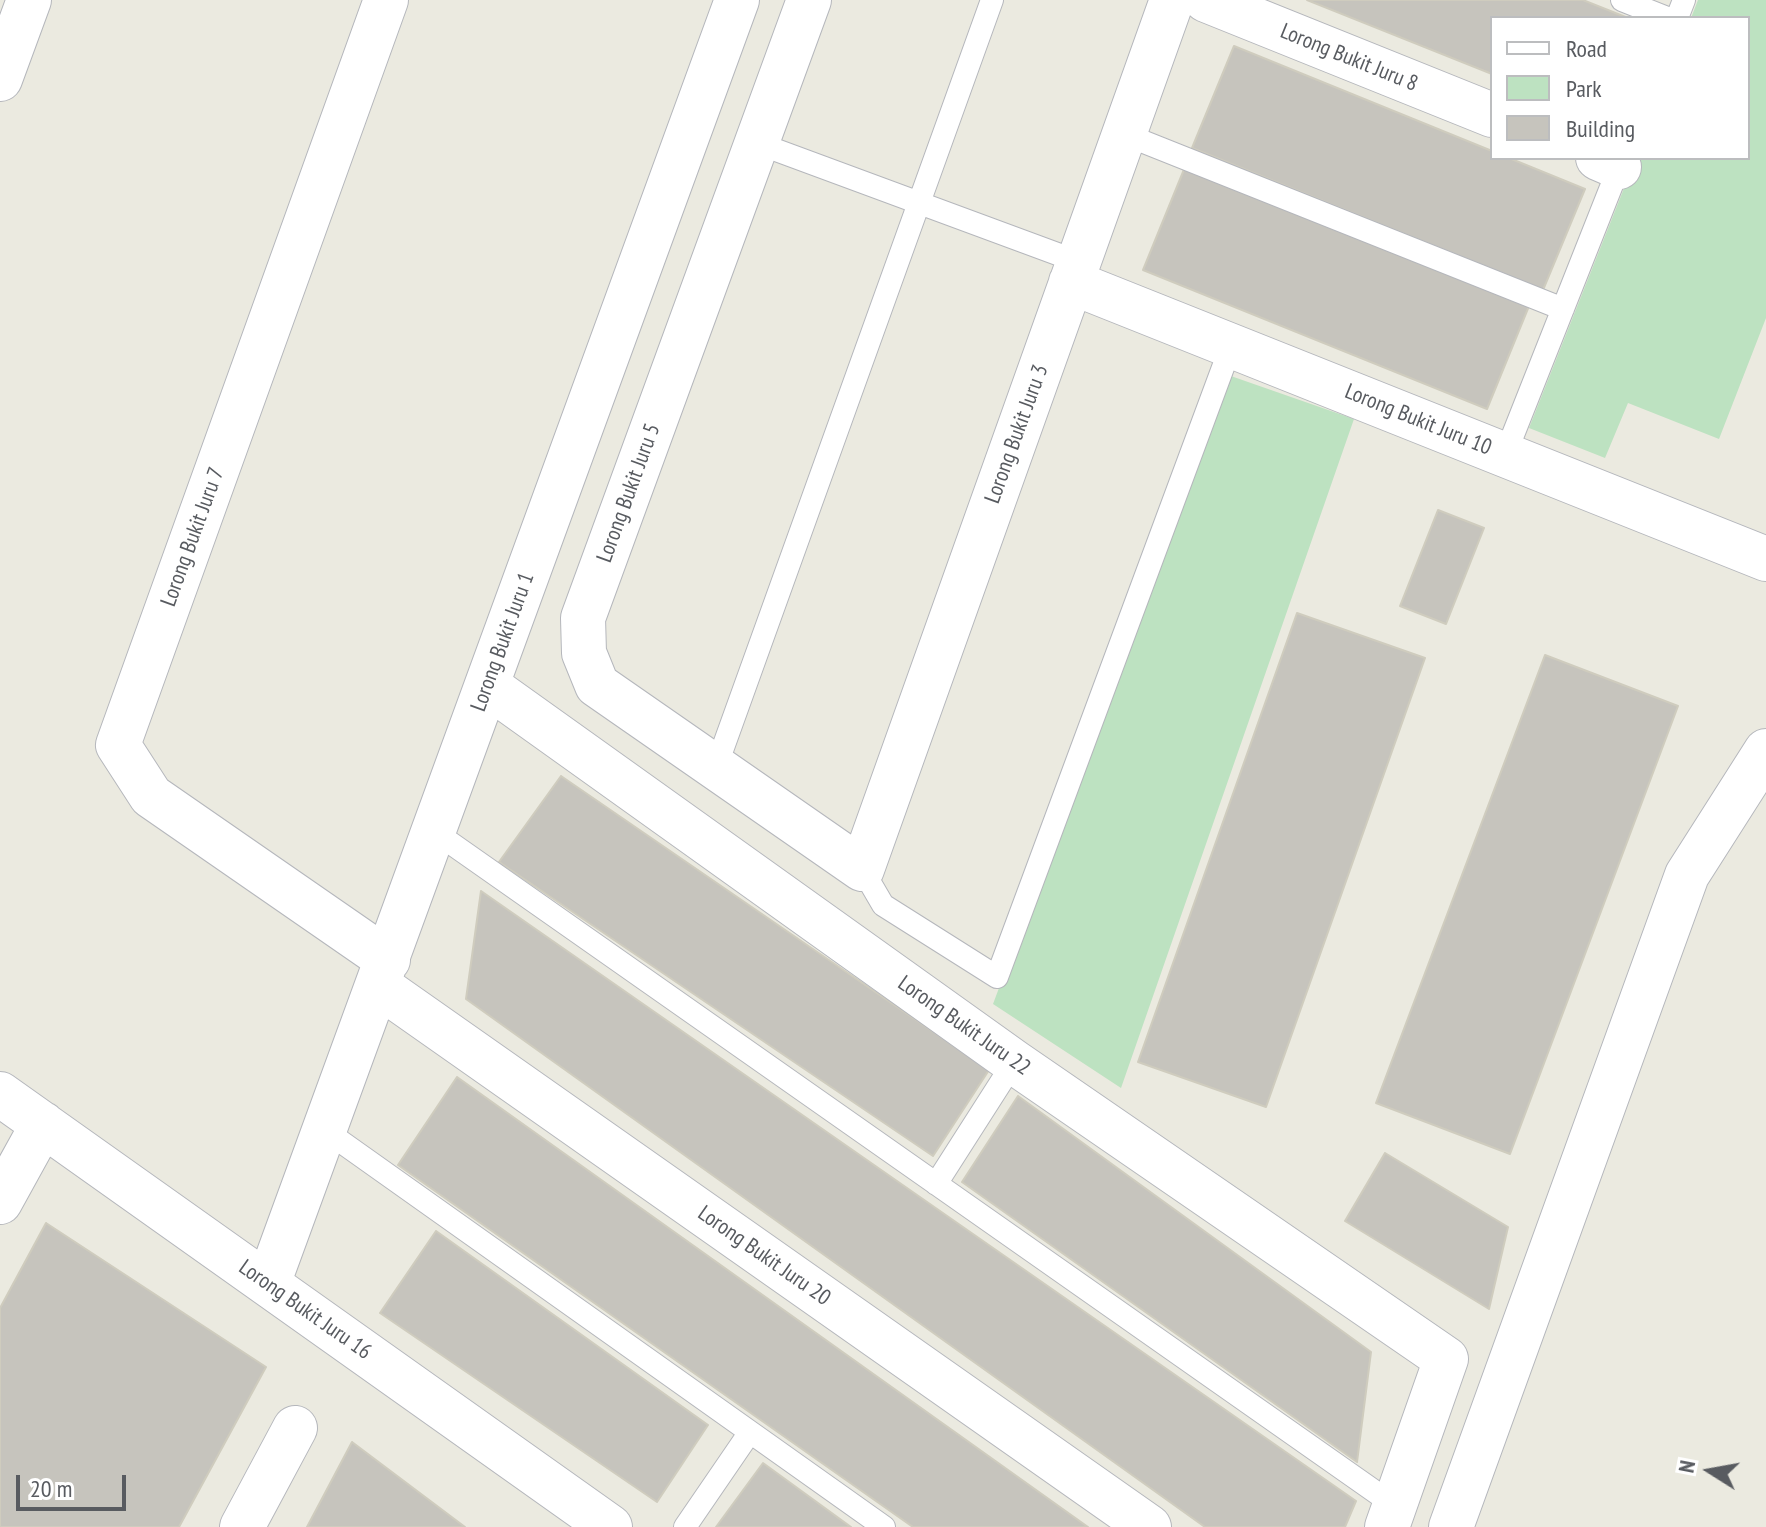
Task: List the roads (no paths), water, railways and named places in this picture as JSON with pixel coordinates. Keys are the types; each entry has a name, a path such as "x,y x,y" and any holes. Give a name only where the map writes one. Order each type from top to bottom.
{"street":[{"path":"0,79 29,0"},
{"name":"Lorong Bukit Juru 7","path":"384,973 151,796 118,745 386,0"},
{"name":"Lorong Bukit Juru 1","path":"268,1284 737,0"},
{"name":"Lorong Bukit Juru 5","path":"809,0 583,618 584,653 597,685 862,869"},
{"name":"Lorong Bukit Juru 3","path":"862,869 1172,0"},
{"name":"Lorong Bukit Juru 8","path":"1206,0 1490,114"},
{"name":"Lorong Bukit Juru 10","path":"1075,272 1231,346 1766,559"},
{"name":"Lorong Bukit Juru 22","path":"488,686 1014,1062 1446,1359 1391,1516"},
{"path":"1451,1527 1687,875 1766,751"},
{"name":"Lorong Bukit Juru 20","path":"384,973 1149,1527"},
{"name":"Lorong Bukit Juru 16","path":"0,1094 610,1527"},
{"path":"0,1202 43,1124"},
{"path":"242,1527 295,1428"}],"lane":[{"path":"716,767 992,0"},
{"path":"1622,0 1662,16"},
{"path":"1124,134 1563,309"},
{"path":"757,143 921,203 1075,272"},
{"path":"1505,455 1563,309 1613,161"},
{"path":"862,869 883,905 997,977 1231,346"},
{"path":"435,832 936,1184 1391,1516"},
{"path":"936,1184 1014,1062"},
{"path":"326,1131 884,1527"},
{"path":"685,1527 750,1432"}]}
